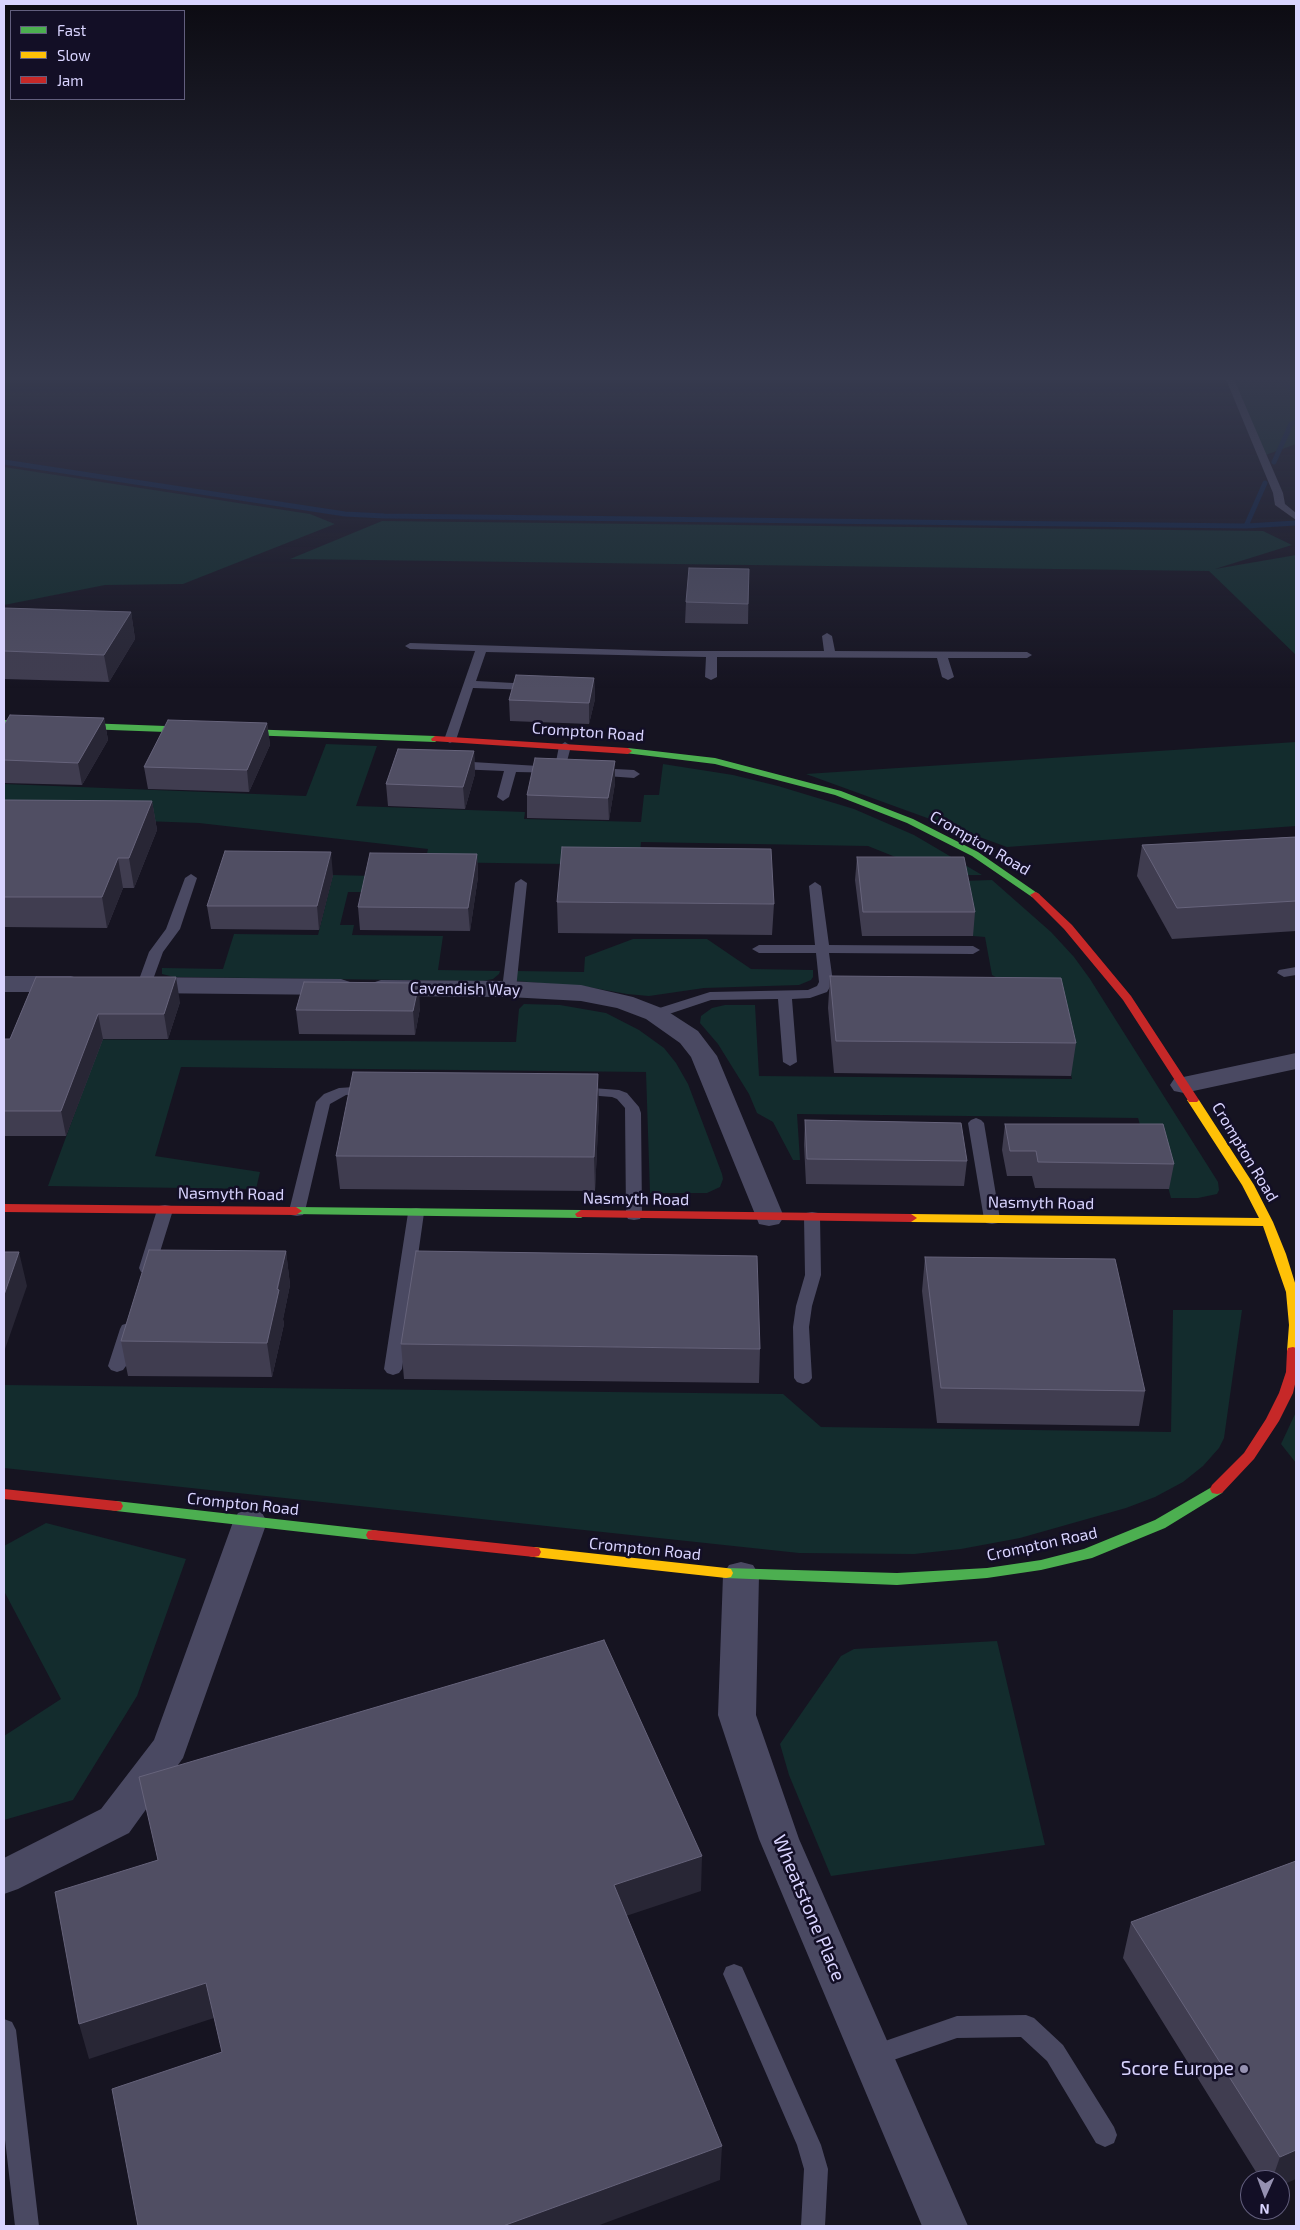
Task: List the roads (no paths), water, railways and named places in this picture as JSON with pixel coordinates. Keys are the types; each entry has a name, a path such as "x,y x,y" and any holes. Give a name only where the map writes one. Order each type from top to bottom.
{"street":[{"name":"Crompton Road","path":"4,723 450,740 565,746 670,755 759,770 838,793 910,821 946,838 1023,886 1068,927 1127,998 1248,1185 1267,1222 1280,1254 1292,1292 1295,1325 1292,1372 1286,1393 1272,1422 1249,1456 1225,1482 1205,1498 1160,1524 1087,1554 996,1572 897,1579 741,1575 4,1494"},
{"name":"Cavendish Way","path":"4,984 509,989 558,991 603,996 624,1002 656,1014 689,1037 704,1056 768,1217"},
{"path":"1184,1085 1296,1061"},
{"name":"Nasmyth Road","path":"4,1208 1267,1222"},
{"path":"4,1877 115,1821 170,1747 250,1522"},
{"name":"Wheatstone Place","path":"741,1575 737,1714 779,1839 945,2226"}],"lane":[{"path":"1273,481 1280,505 1296,517"},
{"path":"827,636 830,654"},
{"path":"410,646 712,654 1027,655"},
{"path":"450,740 481,649"},
{"path":"711,677 712,654"},
{"path":"942,654 948,677"},
{"path":"469,684 547,688"},
{"path":"444,764 564,771 565,746"},
{"path":"503,797 512,768"},
{"path":"588,772 634,774"},
{"path":"144,985 156,952 173,929 191,878"},
{"path":"509,989 522,883"},
{"path":"656,1014 710,996 810,994 822,989 826,982 815,886"},
{"path":"759,949 973,950"},
{"path":"785,994 790,1062"},
{"path":"297,1212 323,1102 329,1097 344,1092 384,1090"},
{"path":"567,1091 614,1093 622,1096 632,1107 634,1113 634,1215"},
{"path":"976,1123 992,1219"},
{"path":"142,1284 165,1210"},
{"path":"393,1369 416,1213"},
{"path":"803,1378 801,1327 804,1306 813,1275 812,1217"},
{"path":"117,1366 134,1311"},
{"path":"734,1974 809,2145 816,2169 812,2226"},
{"path":"872,2056 957,2026 1026,2026 1054,2053 1105,2135"},
{"path":"4,2030 27,2226"}],"waterway":[{"path":"129,481 345,514 384,516 1246,526"},
{"path":"1246,526 1265,483"},
{"path":"1246,526 1296,523"}],"place":[{"name":"Score Europe","path":"1244,2069"}]}
